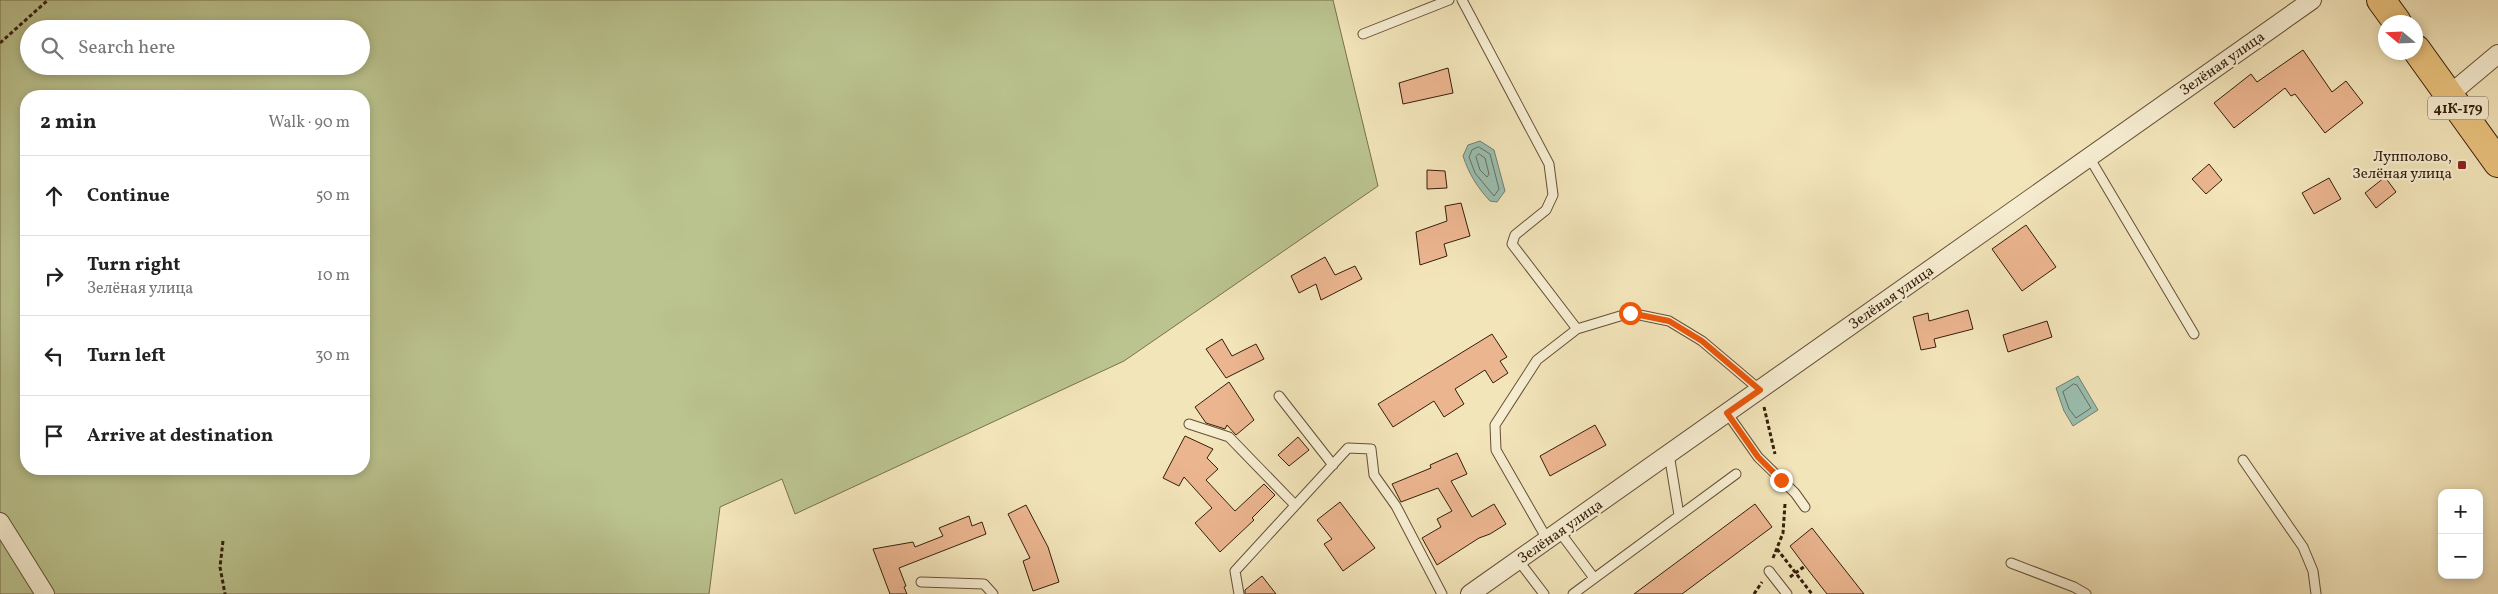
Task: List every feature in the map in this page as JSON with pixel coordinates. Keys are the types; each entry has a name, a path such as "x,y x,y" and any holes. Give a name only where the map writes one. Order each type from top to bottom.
{"main road":[{"path":"2381,0 2392,15"},
{"name":"41К-179","path":"2423,59 2498,163"}],"street":[{"name":"Зелёная улица","path":"1470,594 1727,413 1761,394 2089,157 2312,0"},
{"path":"2449,95 2498,54"},
{"path":"0,522 45,594"}],"lane":[{"path":"1363,34 1449,0"},
{"path":"1462,0 1549,164 1553,196 1546,210 1515,235 1512,244 1577,329"},
{"path":"2089,157 2194,334"},
{"path":"1594,578 1553,535 1496,450 1495,425 1537,360 1577,329 1630,313 1669,321 1702,341 1761,394"},
{"path":"1279,396 1333,465"},
{"path":"1727,413 1758,457 1795,493 1805,507"},
{"path":"1189,424 1229,437 1296,505"},
{"path":"1239,594 1235,571 1348,448 1371,449 1374,475 1396,506 1442,594"},
{"path":"1669,454 1680,515"},
{"path":"2243,460 2303,547 2313,571 2316,594"},
{"path":"1573,594 1736,474"},
{"path":"1518,560 1544,594"},
{"path":"2011,563 2074,587 2086,594"},
{"path":"1769,571 1787,594"},
{"path":"921,582 984,584 993,594"}],"path":[{"path":"26,20 48,0"},
{"path":"0,43 20,25"},
{"path":"1754,594 1769,571 1783,533 1786,500 1761,394"},
{"path":"223,541 220,567 226,594"},
{"path":"1777,549 1812,594"}],"green space":[{"path":"0,0 1333,0 1378,186 1124,361 795,514 782,479 720,507 709,594 0,594"}],"water":[{"path":"1480,141 1494,150 1505,191 1497,202 1490,201 1481,191 1463,156 1468,145"},
{"path":"2078,376 2098,410 2073,426 2064,411 2056,388"}],"building":[{"path":"2303,50 2332,92 2346,81 2363,103 2325,133 2295,94 2291,96 2285,88 2234,128 2214,103 2251,74 2257,82"},
{"path":"1448,68 1453,93 1403,104 1399,83"},
{"path":"2209,164 2222,180 2206,194 2192,179"},
{"path":"1427,170 1445,171 1447,188 1427,189"},
{"path":"2385,177 2396,192 2376,208 2365,193"},
{"path":"2329,178 2341,199 2314,214 2302,193"},
{"path":"1461,203 1470,236 1444,244 1447,256 1420,265 1416,232 1447,221 1445,206"},
{"path":"2026,225 2056,267 2022,291 1992,249"},
{"path":"1325,257 1335,275 1355,266 1362,279 1321,300 1316,284 1299,293 1291,276"},
{"path":"1968,310 1973,329 1934,339 1936,347 1921,350 1913,317 1928,313 1929,321"},
{"path":"2047,321 2052,337 2008,352 2003,335"},
{"path":"1492,334 1507,357 1500,361 1508,373 1493,383 1485,370 1455,389 1464,404 1444,417 1434,401 1393,427 1378,404"},
{"path":"1222,339 1232,356 1256,344 1264,359 1226,378 1206,349"},
{"path":"1229,382 1254,420 1236,435 1227,425 1225,429 1206,423 1195,407"},
{"path":"1595,425 1606,445 1550,476 1540,456"},
{"path":"1185,436 1213,449 1207,458 1218,469 1206,480 1235,511 1264,484 1275,495 1252,518 1254,520 1220,552 1195,523 1212,508 1184,477 1179,486 1163,478"},
{"path":"1298,437 1309,450 1289,466 1278,455"},
{"path":"1457,453 1467,474 1451,481 1472,517 1494,504 1506,524 1490,534 1479,538 1437,565 1422,538 1441,527 1437,519 1452,511 1438,488 1401,502 1392,484 1431,468 1430,465"},
{"path":"1340,502 1375,548 1343,571 1324,544 1332,539 1317,520"},
{"path":"1755,504 1772,527 1682,594 1634,594"},
{"path":"1026,505 1048,547 1059,582 1033,591 1023,561 1030,558 1008,514"},
{"path":"969,516 972,526 982,522 986,534 899,568 907,594 890,594 873,549 913,542 915,547 943,536 939,528"},
{"path":"1812,528 1864,594 1827,594 1790,546"},
{"path":"1262,576 1276,594 1245,594 1245,590"}],"place":[{"name":"Лупполово, Зелёная улица","path":"2462,165"}],"route":[{"path":"1630,313 1669,321 1702,341 1760,390 1727,413 1758,457 1781,480"}]}
